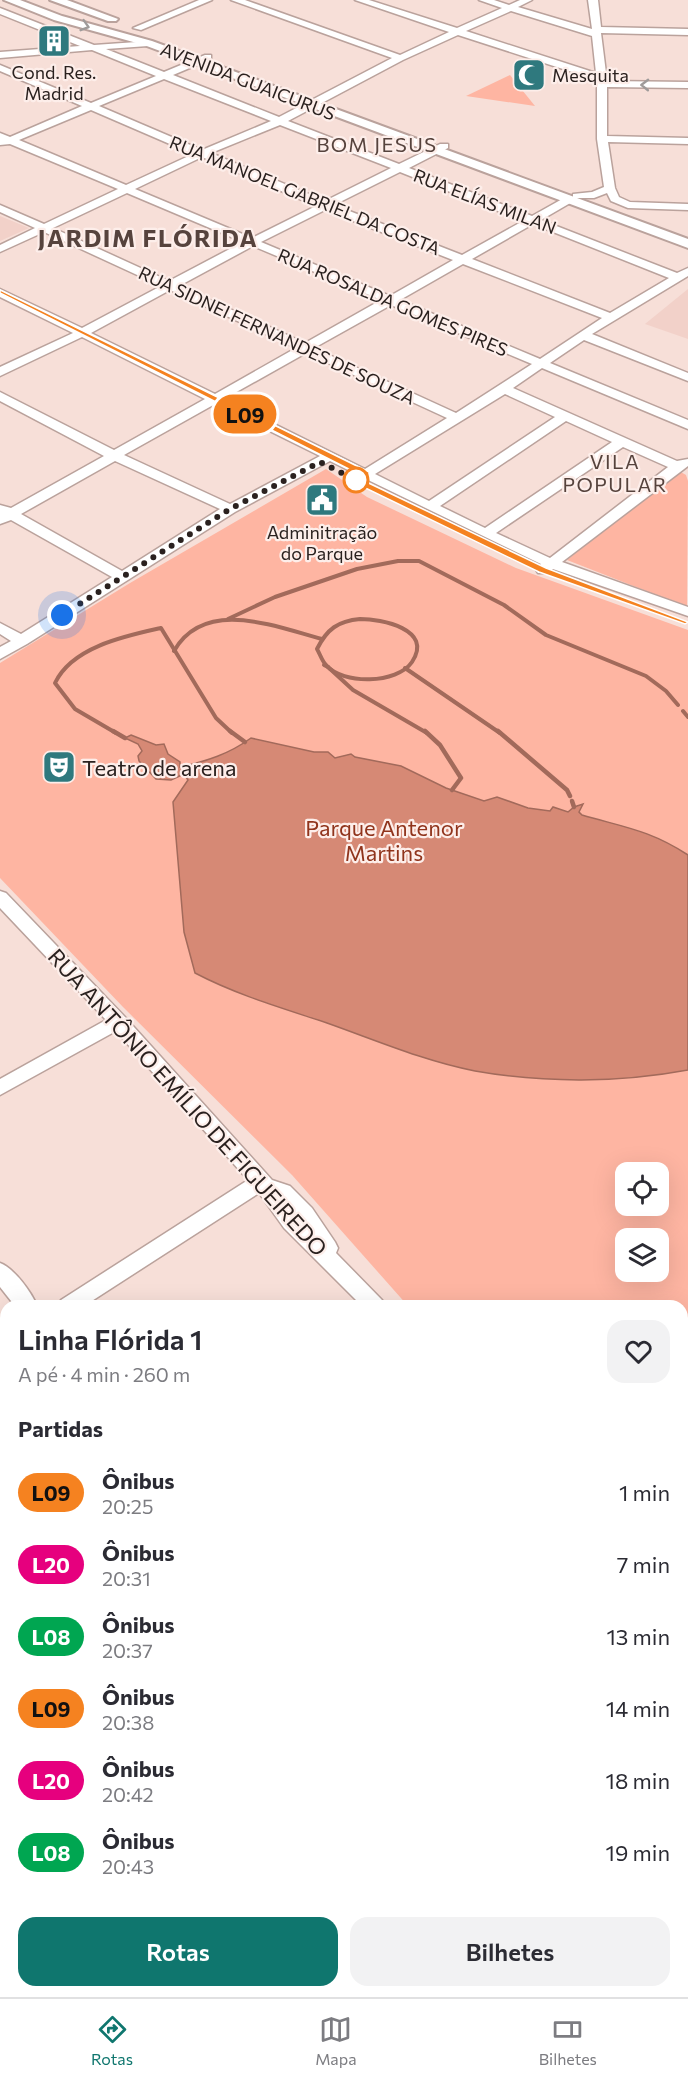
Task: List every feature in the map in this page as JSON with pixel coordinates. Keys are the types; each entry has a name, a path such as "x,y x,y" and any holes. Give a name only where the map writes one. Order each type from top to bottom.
{"main road":[{"name":"AVENIDA GUAICURUS","path":"10,0 116,36 203,59"},
{"name":"AVENIDA GUAICURUS","path":"56,0 141,27 155,38 203,59 313,102 572,198 640,222 688,235"},
{"path":"41,27 57,23 58,18"},
{"path":"116,36 128,34 141,27"},
{"name":"AVENIDA GUAICURUS","path":"640,222 688,244"}],"street":[{"path":"141,27 207,0"},
{"path":"236,0 400,58"},
{"path":"360,0 602,81 688,85"},
{"path":"484,0 596,32 688,32"},
{"path":"0,249 203,153 280,121 400,58 527,0"},
{"path":"593,0 602,81 602,139 610,189 620,203 688,207"},
{"name":"RUA ELÍAS MILAN","path":"0,11 676,277"},
{"path":"92,47 116,36"},
{"path":"0,55 148,44"},
{"path":"3,140 90,107 203,59"},
{"name":"RUA MANOEL GABRIEL DA COSTA","path":"0,68 326,206 612,318"},
{"path":"602,139 688,141"},
{"name":"RUA ROSALDA GOMES PIRES","path":"3,140 688,425"},
{"path":"0,372 76,335 398,167 440,148"},
{"path":"3,514 210,402 572,198 594,195 610,189"},
{"path":"640,222 663,206"},
{"name":"RUA SIDNEI FERNANDES DE SOUZA","path":"0,208 455,417"},
{"path":"361,477 504,388 583,335 688,271"},
{"path":"0,292 76,335 546,566 688,618"},
{"path":"0,304 76,335"},
{"path":"583,335 688,377"},
{"name":"RUA ROSALDA GOMES PIRES","path":"504,388 621,441 683,464"},
{"path":"0,396 113,455 230,509"},
{"path":"432,505 565,416"},
{"path":"486,534 621,441"},
{"path":"0,654 230,509 325,459"},
{"path":"546,566 683,464"},
{"path":"361,477 432,505 546,566"},
{"path":"3,514 122,577"},
{"path":"0,628 22,641"},
{"name":"RUA ANTÔNIO EMÍLIO DE FIGUEIREDO","path":"0,897 118,1021 263,1184 272,1199 291,1221 369,1300"},
{"path":"0,1088 118,1021"},
{"path":"78,1300 263,1184"},
{"path":"0,1272 22,1300"}],"shaded area":[{"path":"0,216 29,228 0,241"},
{"path":"688,289 688,339 645,324"},
{"path":"131,735 156,745 164,744 168,754 180,762 180,767 217,756 251,738 314,752 328,752 335,758 351,754 355,757 401,766 446,788 484,801 497,797 528,808 550,811 553,807 568,812 583,804 579,812 582,815 636,830 661,840 688,855 688,1070 635,1077 581,1080 527,1078 475,1071 418,1056 260,1001 195,973 184,932 173,802 188,780 184,774 171,780 156,779 139,761 138,756 142,751 138,744 125,738"}],"green space":[{"path":"510,75 535,106 466,96"},
{"name":"Parque Antenor Martins","path":"326,469 367,497 516,568 688,630 688,1300 403,1300 292,1175 123,1007 0,878 0,663 130,583"},
{"path":"679,471 686,475 688,481 687,607 567,560 674,473"}],"waterway":[{"path":"228,619 275,597 357,569 398,561 419,561 504,605 546,635 646,676 666,691 678,705"},
{"path":"360,619 380,621 402,628 416,641 417,651 412,662 406,668 395,675 383,678 357,679 334,672 326,665 317,649 329,631 339,624 360,619"},
{"path":"175,650 187,634 204,625 222,620 263,623 322,639"},
{"path":"116,733 75,709 55,683 63,671 74,660 101,645 161,628 175,650"},
{"path":"175,650 216,718 232,733"},
{"path":"324,665 353,690 427,733"},
{"path":"406,668 500,733"},
{"path":"683,711 688,717"},
{"path":"113,731 125,738"},
{"path":"230,731 245,742"},
{"path":"425,731 440,745 461,778 452,790"},
{"path":"498,731 567,790 570,796"},
{"path":"572,801 574,807"}],"bus line":[{"name":"L09","path":"0,292 366,474 356,480 396,500 543,570 688,622"}],"place":[{"name":"Cond. Res. Madrid","path":"54,41"},
{"name":"Mesquita","path":"529,75"},
{"name":"Adminitração do Parque","path":"322,500"},
{"name":"Teatro de arena","path":"59,767"}],"district":[{"name":"BOM JESUS","path":"377,144"},
{"name":"JARDIM FLÓRIDA","path":"148,237"},
{"name":"VILA POPULAR","path":"615,472"}],"route":[{"path":"62,615 230,509 320,462 356,480"}]}
